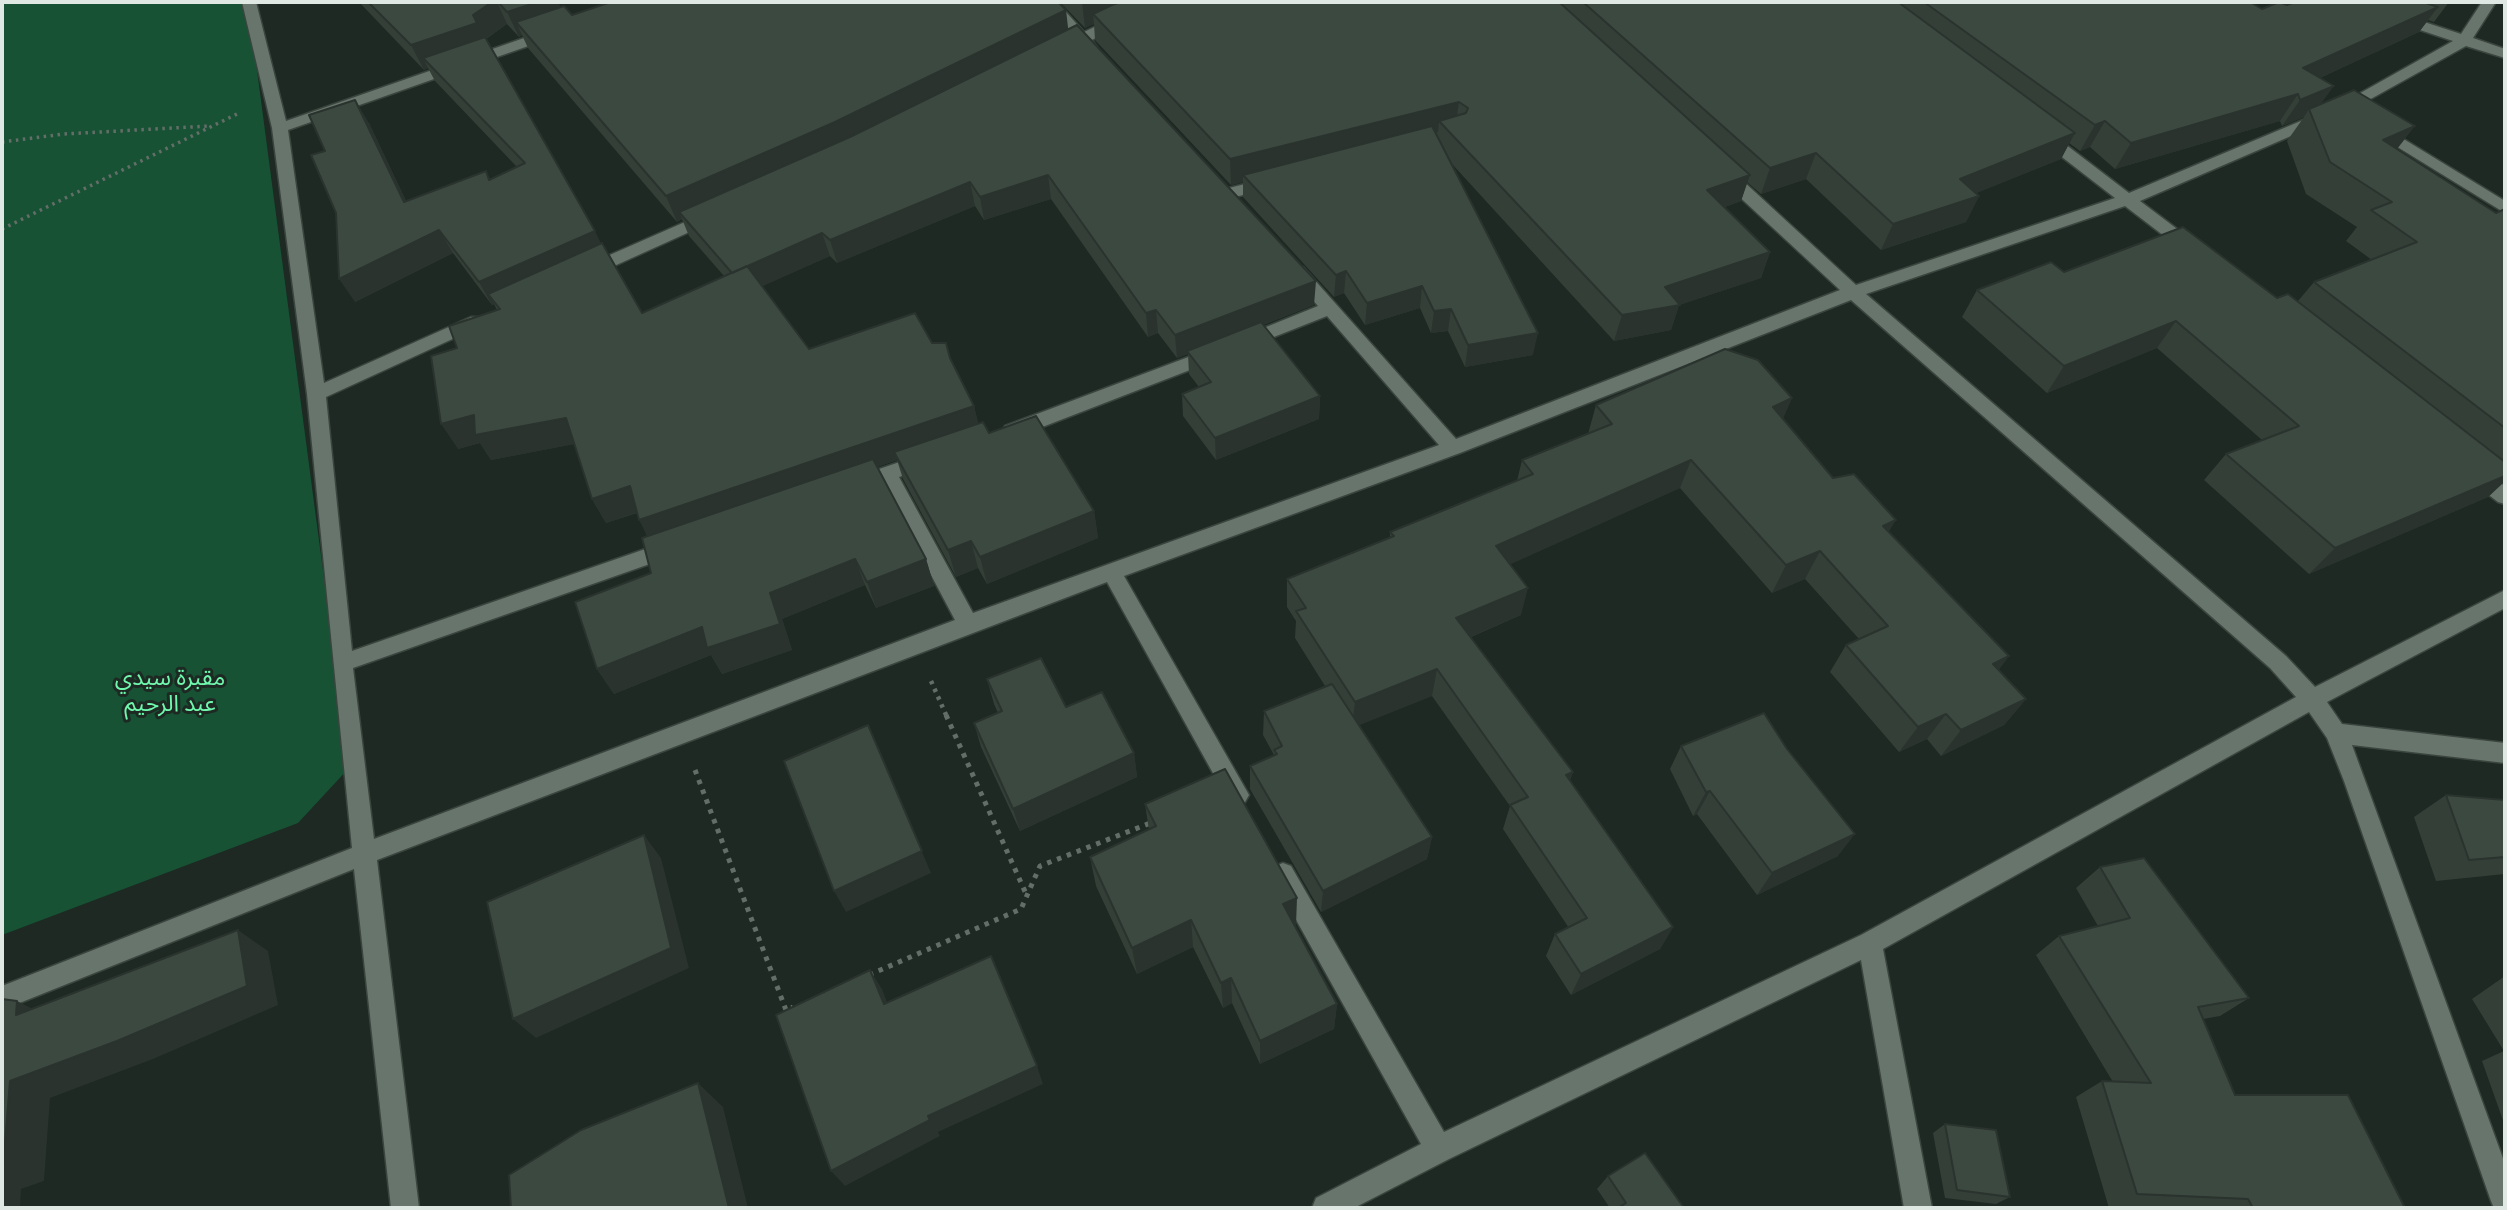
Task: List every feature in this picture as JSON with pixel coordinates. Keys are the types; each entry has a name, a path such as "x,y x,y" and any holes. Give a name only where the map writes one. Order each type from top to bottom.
{"street":[{"path":"248,2 280,128 316,394 342,663 405,1208"},
{"path":"1049,2 1101,58"},
{"path":"2350,2 2505,54"},
{"path":"2,998 364,853 968,624 1454,448 1853,292 2129,199 2356,115 2464,41 2489,2"},
{"path":"1046,57 1108,25 1135,16"},
{"path":"280,128 562,29"},
{"path":"2356,115 2505,208"},
{"path":"2030,125 2204,259"},
{"path":"1711,161 1853,292 2278,662 2312,699 2336,733 2505,1201"},
{"path":"1244,213 1222,190 1280,180"},
{"path":"570,279 722,211"},
{"path":"1287,261 1454,448"},
{"path":"988,439 1331,308"},
{"path":"316,394 494,314"},
{"path":"835,491 950,452"},
{"path":"2462,463 2505,498"},
{"path":"887,473 968,624"},
{"path":"342,663 692,541"},
{"path":"1111,571 1248,814"},
{"path":"1326,1208 1439,1149 1870,943 2312,699 2505,598"},
{"path":"2336,733 2505,753"},
{"path":"1269,850 1439,1149"},
{"path":"1870,943 1918,1208"}],"path":[{"path":"2,229 273,95"},
{"path":"2,142 64,134 214,126"},
{"path":"914,645 1027,895"},
{"path":"681,733 786,1010 798,1005"},
{"path":"860,978 1021,909 1040,866 1157,821"}],"green space":[{"name":"مقبرة سيدي عبد الرحيم","path":"2,2 248,2 349,768 298,823 2,935"}],"building":[{"path":"368,2 492,2 473,15 477,23 411,45"},
{"path":"498,2 538,2 507,12"},
{"path":"611,2 1058,2 1066,10 835,122 666,196 516,22 564,6 572,15"},
{"path":"1121,2 1559,2 1750,175 1707,190 1770,252 1665,287 1680,305 1622,315 1439,121 1466,113 1468,108 1459,102 1230,159 1093,14"},
{"path":"1583,2 1898,2 2075,133 1960,179 1979,196 1893,224 1816,153 1770,168"},
{"path":"1924,2 2250,2 2262,9 2279,2 2287,5 2295,2 2423,2 2438,7 2303,68 2334,86 2300,100 2298,94 2131,143 2105,121 2095,125"},
{"path":"1077,25 1316,281 1175,335 1156,310 1146,313 1048,175 980,197 970,182 830,240 822,233 732,273 679,212 850,137"},
{"path":"485,37 595,231 479,282 439,230 339,279 336,213 311,155 325,151 309,115 355,100 404,202 486,171 489,180 525,163 423,58"},
{"path":"2354,90 2415,126 2383,140 2496,213 2505,209 2505,428 2314,282 2417,242 2371,210 2392,202 2330,162 2309,109"},
{"path":"1432,126 1538,333 1468,345 1451,309 1434,311 1422,286 1367,303 1346,271 1336,275 1243,175"},
{"path":"2183,227 2277,298 2288,294 2505,462 2505,476 2335,548 2226,454 2299,426 2176,321 2064,366 1977,290 2051,262 2064,272"},
{"path":"602,243 642,313 747,266 809,349 915,313 932,343 946,343 950,358 974,406 639,520 630,486 592,499 566,418 475,435 474,415 441,424 431,356 457,348 449,326 500,309 488,294"},
{"path":"1261,322 1320,396 1215,438 1182,394 1211,382 1187,351"},
{"path":"1725,349 1758,360 1792,398 1773,407 1833,478 1854,474 1896,520 1883,526 2009,656 1993,664 2026,699 1961,730 1946,714 1918,727 1846,645 1888,626 1820,551 1786,565 1691,460 1496,546 1528,588 1456,618 1573,772 1566,775 1673,927 1581,974 1555,934 1587,918 1510,805 1528,797 1437,669 1355,702 1296,611 1306,608 1287,579 1394,536 1390,532 1533,474 1522,460 1612,424 1596,405"},
{"path":"1036,416 1094,511 980,557 971,541 948,550 894,452 983,422 989,433"},
{"path":"873,459 926,559 867,582 855,559 770,593 780,624 707,648 702,627 597,669 575,602 651,573 642,538"},
{"path":"1041,658 1066,707 1102,692 1134,753 1013,809 974,723 1002,711 987,679"},
{"path":"1332,684 1432,837 1323,891 1250,766 1277,754 1274,750 1282,746 1264,711"},
{"path":"1764,713 1787,749 1855,834 1772,873 1710,791 1706,792 1681,746"},
{"path":"868,725 922,851 834,891 784,761"},
{"path":"1225,769 1297,898 1283,904 1337,1004 1260,1041 1231,978 1221,983 1191,920 1132,948 1090,857 1156,826 1145,804"},
{"path":"2446,795 2505,800 2505,857 2469,860"},
{"path":"644,835 671,948 513,1019 487,902"},
{"path":"2144,858 2249,998 2198,1007 2235,1095 2348,1095 2405,1208 2253,1208 2248,1199 2137,1194 2102,1081 2151,1083 2059,936 2130,918 2100,867"},
{"path":"238,930 247,986 117,1041 10,1081 2,1167 2,999 17,1001 16,1015"},
{"path":"991,956 1037,1066 928,1116 930,1120 831,1171 776,1015 870,970 884,1004"},
{"path":"698,1083 729,1208 511,1208 509,1175 581,1130"},
{"path":"1945,1124 1996,1130 2010,1197 1957,1190"},
{"path":"1645,1153 1684,1208 1618,1208 1626,1203 1608,1176"}]}
